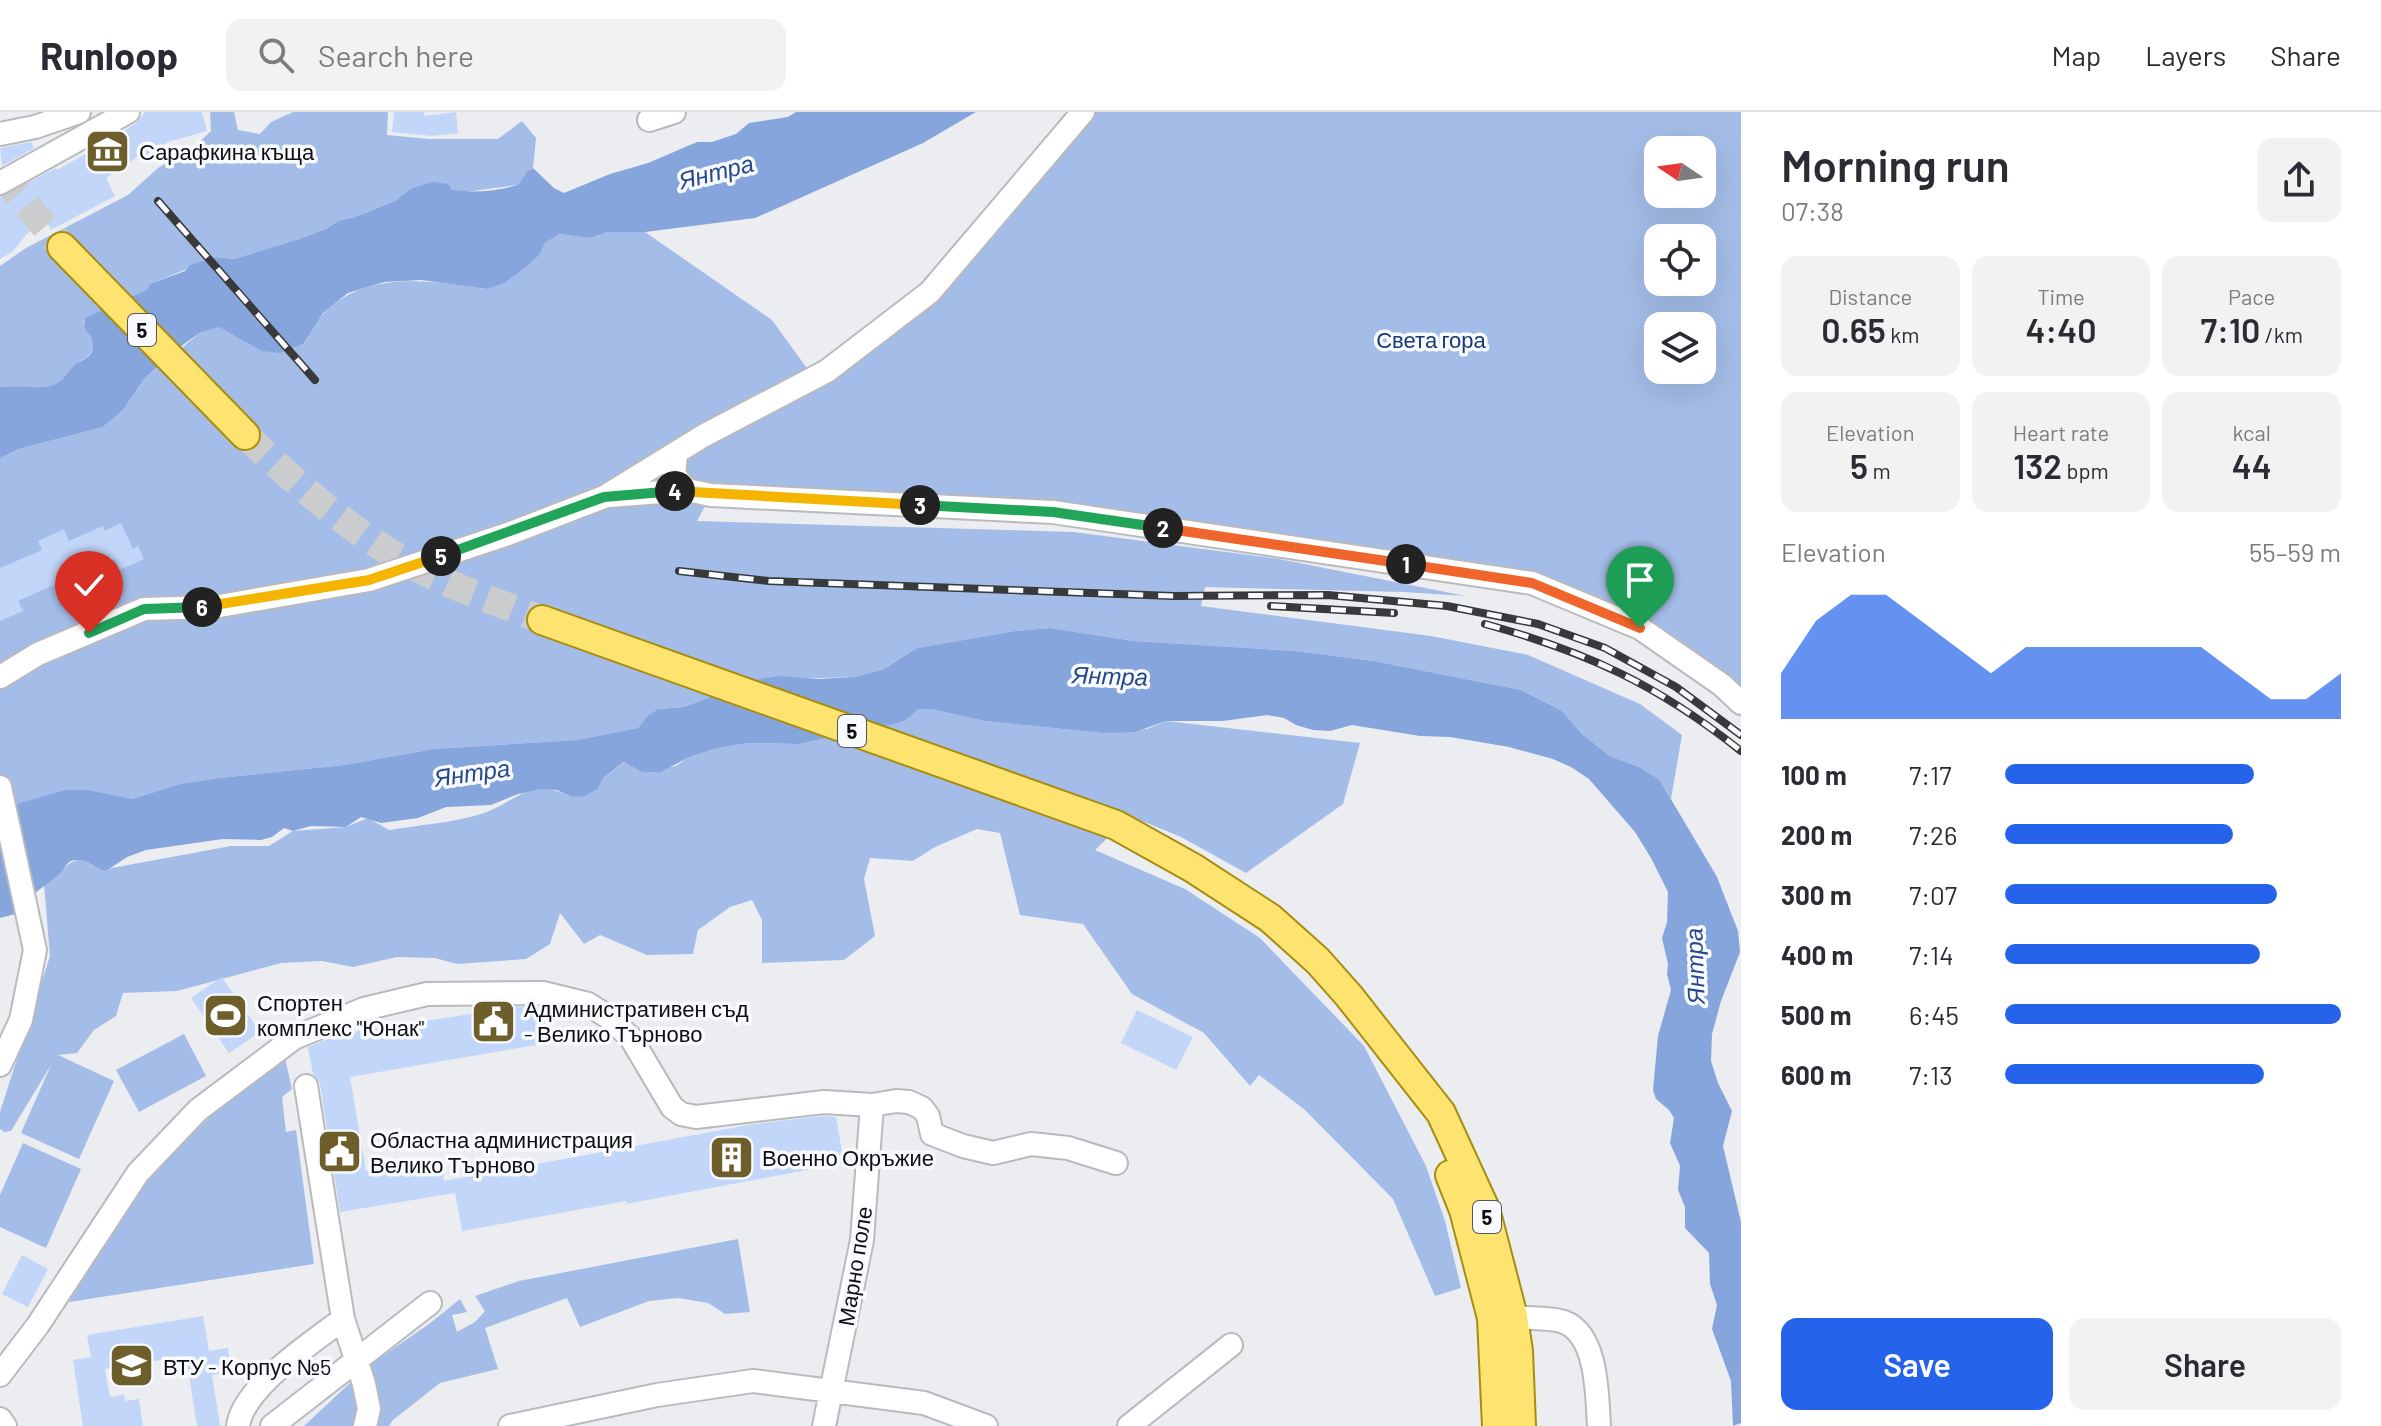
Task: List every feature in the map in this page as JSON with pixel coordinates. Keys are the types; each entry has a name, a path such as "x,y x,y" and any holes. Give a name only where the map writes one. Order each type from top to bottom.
{"main road":[{"name":"5","path":"70,255 245,435"},
{"name":"5","path":"542,620 1116,825 1193,868 1270,918 1318,961 1441,1113 1485,1209 1513,1317 1518,1351 1521,1426"},
{"name":"5","path":"1379,1036 1431,1131 1464,1210 1492,1318 1497,1426"},
{"path":"1518,1351 1532,1426"}],"street":[{"path":"35,127 55,112"},
{"path":"0,134 35,127 79,112"},
{"path":"5,177 128,112"},
{"path":"649,120 674,112"},
{"path":"0,677 38,654 144,609 214,607 369,580 508,534 604,497 703,436 827,371 930,292 1083,112"},
{"path":"676,455 674,475 687,490"},
{"path":"604,497 687,490 711,495 1053,512 1532,583 1640,628 1722,685 1741,703"},
{"path":"0,787 35,950 21,1020 0,1065"},
{"path":"0,1375 38,1325 138,1173 198,1110 294,1038 364,1009 427,994 543,993 588,1004 631,1038 672,1107 681,1114 696,1117 824,1102 872,1105 909,1102 922,1108 928,1116 932,1134 978,1150 993,1153 1031,1144 1068,1148 1116,1163"},
{"path":"306,1086 343,1319 369,1409 365,1426"},
{"name":"Марно поле","path":"824,1426 862,1240 872,1105"},
{"path":"272,1426 430,1303"},
{"path":"1513,1317 1566,1323 1587,1342 1596,1378 1599,1426"},
{"path":"238,1426 243,1409 269,1376 343,1319"},
{"path":"1129,1426 1231,1345"},
{"path":"510,1426 657,1395 753,1381 924,1403 986,1426"},
{"path":"0,1419 5,1426"}],"green space":[{"path":"210,112 234,112 238,130 260,134 271,122 293,112 388,112 387,135 429,139 498,139 522,121 536,138 533,168 527,171 518,185 465,192 410,189 395,201 299,239 234,259 216,257 150,284 148,290 86,317 83,323 94,343 92,349 89,356 60,382 45,388 0,387 0,266 26,248 128,195 158,168 197,144 211,131"},
{"name":"Света гора","path":"1083,112 1741,112 1741,703 1640,628 1532,583 1053,512 711,495 697,521 1074,532 1279,559 1466,596 1205,587 1201,606 1431,636 1528,655 1640,704 1682,735 1671,799 1659,779 1610,756 1582,734 1562,711 1521,690 1374,661 1296,651 1134,641 1050,628 917,648 884,669 854,677 755,680 684,707 658,709 648,715 638,728 577,740 434,749 344,765 180,784 132,799 110,796 29,802 0,809 0,458 19,449 103,427 123,410 144,379 201,332 204,326 219,327 238,337 304,343 325,312 342,298 361,289 402,281 423,281 487,289 540,254 545,243 560,234 590,238 608,232 645,232 772,320 814,378 930,292"},
{"path":"917,709 931,709 984,721 1102,733 1147,729 1166,721 1360,743 1343,804 1246,873 1181,837 1130,816 1095,850 1185,889 1260,938 1364,1046 1426,1166 1445,1221 1461,1288 1435,1296 1393,1199 1305,1110 1259,1075 1250,1086 1204,1033 1132,994 1083,924 1020,915 1000,833 977,829 935,847 913,861 870,858 864,879 875,936 844,960 762,963 762,920 752,900 730,907 698,930 693,954 647,955 600,935 584,944 560,913 550,944 526,959 457,964 435,958 397,957 353,967 322,961 281,963 177,991 123,993 116,1016 94,1030 77,1053 58,1055 114,1081 79,1159 21,1133 51,1065 11,1131 0,1129 0,1112 50,956 44,884 72,862 86,860 106,871 231,846 269,846 293,831 346,827 368,818 389,830 447,822 481,814 533,790 557,791 572,797 598,789 603,778 625,762 642,772 676,766 687,758 718,748 748,743 799,744 898,723"},
{"path":"184,1034 206,1076 139,1112 116,1070"},
{"path":"282,1045 292,1089 282,1097 286,1132 296,1130 314,1264 69,1302 141,1185"},
{"path":"23,1143 81,1169 46,1248 0,1227 0,1195"},
{"path":"738,1239 750,1312 725,1314 708,1303 678,1298 649,1301 580,1327 567,1298 485,1328 498,1369 440,1383 389,1426 304,1426 368,1366 460,1299 467,1312 452,1315 457,1332 475,1322 485,1311 475,1296 519,1281"}],"water":[{"name":"Янтра","path":"796,112 976,112 923,143 755,218 645,232 608,232 590,238 560,234 545,243 540,254 526,267 504,283 487,289 421,280 384,282 348,293 323,313 304,343 280,353 262,351 219,327 201,332 144,379 123,410 103,427 19,449 0,458 0,387 44,387 59,382 92,352 92,341 84,325 86,317 147,290 150,284 185,271 190,265 216,257 234,259 299,239 395,201 410,189 432,182 448,184 452,190 494,190 518,185 527,171 533,168 564,193 697,142 712,142 736,134 749,123 788,117"},
{"name":"Янтра","path":"1050,628 1134,641 1296,651 1374,661 1521,690 1562,711 1582,734 1610,756 1659,779 1717,877 1738,931 1740,952 1712,1034 1711,1061 1732,1111 1723,1146 1741,1222 1741,1423 1733,1426 1731,1381 1712,1329 1717,1305 1710,1284 1709,1253 1685,1228 1685,1207 1678,1190 1680,1166 1670,1143 1674,1118 1656,1099 1653,1090 1658,1036 1671,990 1662,938 1667,922 1668,892 1635,832 1589,779 1553,759 1509,747 1450,737 1420,736 1352,725 1330,731 1313,730 1284,718 1267,715 1223,721 1166,721 1135,732 1102,733 984,721 918,709 898,723 799,744 748,743 718,748 687,758 661,772 642,772 624,762 603,778 598,789 584,796 572,797 557,790 541,789 491,805 446,807 418,818 381,823 361,817 346,827 311,826 293,831 284,828 272,837 261,840 223,839 146,850 127,857 106,871 86,861 73,860 15,914 0,918 0,809 65,790 87,790 132,799 180,784 344,765 434,749 577,740 638,728 648,715 658,709 684,707 755,680 778,676 819,679 854,677 884,669 917,648"}],"building":[{"path":"145,112 202,112 207,131 168,142 139,160 137,157 106,178 115,196 51,230 43,215 12,252 0,259 0,197 94,149 135,124"},
{"path":"394,112 424,112 424,116 456,112 458,133 431,136 392,132"},
{"path":"31,142 34,148 2,166 0,148"},
{"path":"121,523 133,549 138,546 144,559 120,570 115,559 72,578 78,592 65,598 58,583 18,601 23,611 0,621 0,568 42,550 38,541 64,529 69,541 103,526 105,531"},
{"name":"Спортен комплекс \"Юнак\"","path":"222,977 260,1032 229,1053 191,998"},
{"path":"517,1007 542,1007 548,1043 350,1077 366,1171 441,1159 444,1181 754,1124 824,1116 836,1117 844,1163 462,1231 455,1193 340,1212 320,1084 313,1074 308,1047 340,1034"},
{"path":"1137,1010 1193,1037 1176,1070 1121,1043"},
{"path":"22,1255 48,1269 28,1307 2,1294"},
{"path":"203,1316 209,1351 228,1348 231,1372 212,1375 220,1426 197,1426 186,1356 105,1369 110,1397 124,1395 125,1401 139,1399 143,1426 83,1426 73,1360 91,1357 87,1335"}],"tunnel":[{"path":"0,173 62,247"},
{"path":"245,435 310,494 382,547 446,582 542,620"}],"railway":[{"path":"158,201 315,380"},
{"path":"679,571 769,581 1173,596 1328,595 1447,606 1538,624 1605,648 1676,687 1741,735"},
{"path":"1271,606 1394,613"},
{"path":"1485,624 1556,646 1620,673 1680,707 1741,751"}],"place":[{"name":"Сарафкина къща","path":"108,151"},
{"name":"Спортен комплекс \"Юнак\"","path":"226,1015"},
{"name":"Административен съд - Велико Търново","path":"493,1021"},
{"name":"Областна администрация Велико Търново","path":"339,1152"},
{"name":"Военно Окръжие","path":"731,1157"},
{"name":"ВТУ - Корпус №5","path":"132,1366"}],"route":[{"path":"89,633 144,609 214,607 369,580 508,534 604,497 687,490 711,495 1053,512 1532,583 1640,628"}]}
